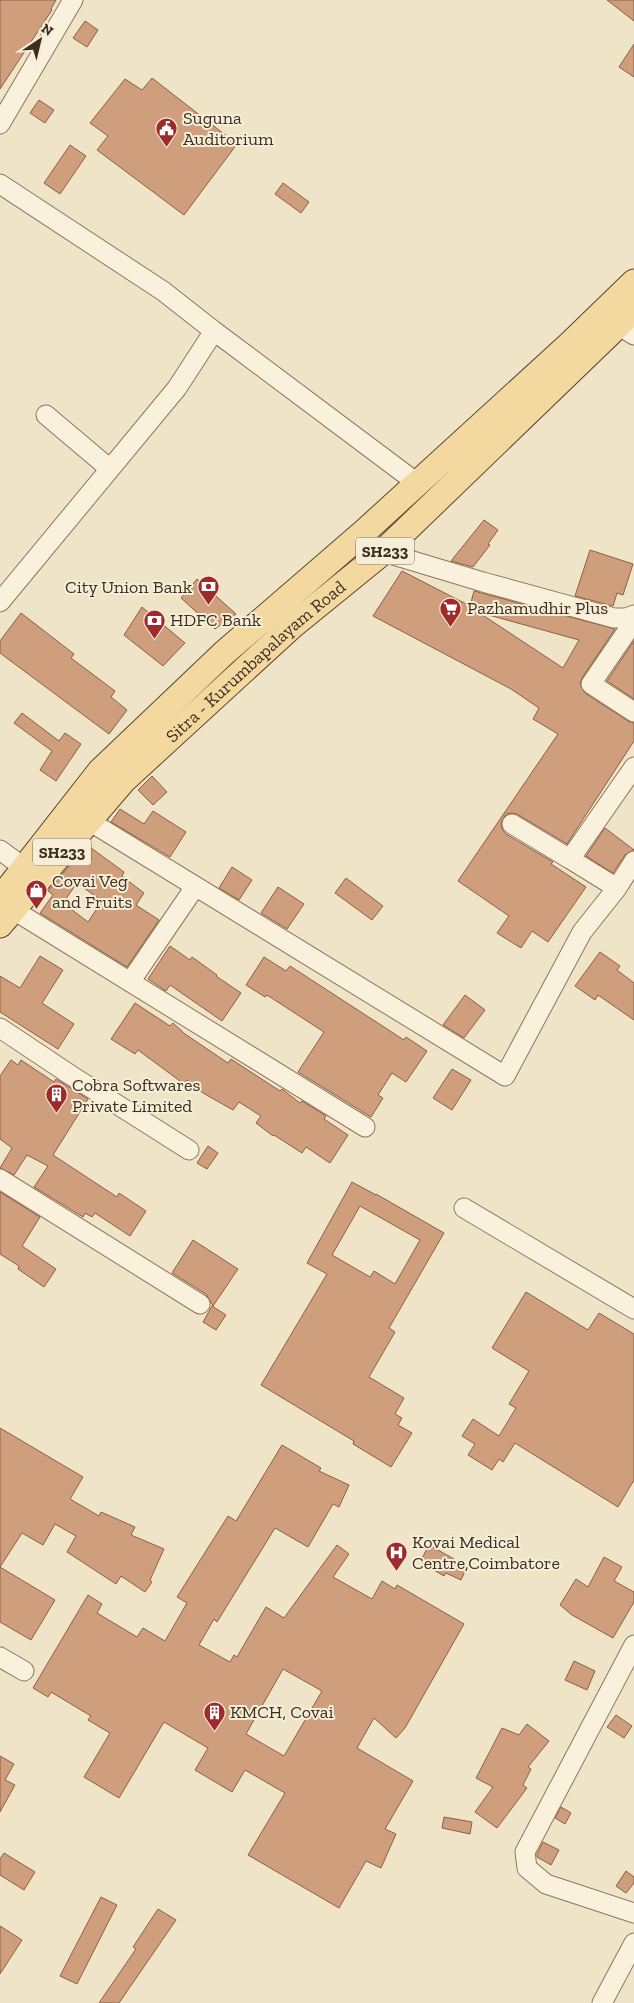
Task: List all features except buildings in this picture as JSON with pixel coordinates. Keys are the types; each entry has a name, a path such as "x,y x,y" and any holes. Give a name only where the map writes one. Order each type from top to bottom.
{"main road":[{"path":"31,874 100,771 224,653 364,532 570,344 634,282"},
{"name":"Sitra - Kurumbapalayam Road","path":"4,911 31,874 89,821 124,780 292,626 383,552 629,323"}],"street":[{"path":"0,124 73,0"},
{"path":"0,184 163,291 214,332 417,483"},
{"path":"0,602 177,388 214,332"},
{"path":"46,416 110,469"},
{"path":"383,552 614,618 626,618 634,615"},
{"path":"634,621 591,684 634,712"},
{"path":"570,858 634,767"},
{"path":"89,821 505,1076 582,932 617,888 634,860"},
{"path":"512,824 617,888"},
{"path":"0,850 31,874"},
{"path":"130,982 196,887"},
{"path":"4,911 130,982 365,1127"},
{"path":"0,1028 68,1074 190,1150"},
{"path":"0,1179 200,1304"},
{"path":"464,1208 634,1309"},
{"path":"634,1645 525,1852 527,1868 546,1884 634,1913"},
{"path":"0,1658 24,1671"},
{"path":"602,2003 634,1943"}],"place":[{"name":"Suguna Auditorium","path":"167,147"},
{"name":"City Union Bank","path":"208,606"},
{"name":"Pazhamudhir Plus","path":"451,627"},
{"name":"HDFC Bank","path":"154,639"},
{"name":"Covai Veg and Fruits","path":"36,910"},
{"name":"Cobra Softwares Private Limited","path":"56,1114"},
{"name":"Kovai Medical Centre,Coimbatore","path":"396,1571"},
{"name":"KMCH, Covai","path":"214,1731"}]}
